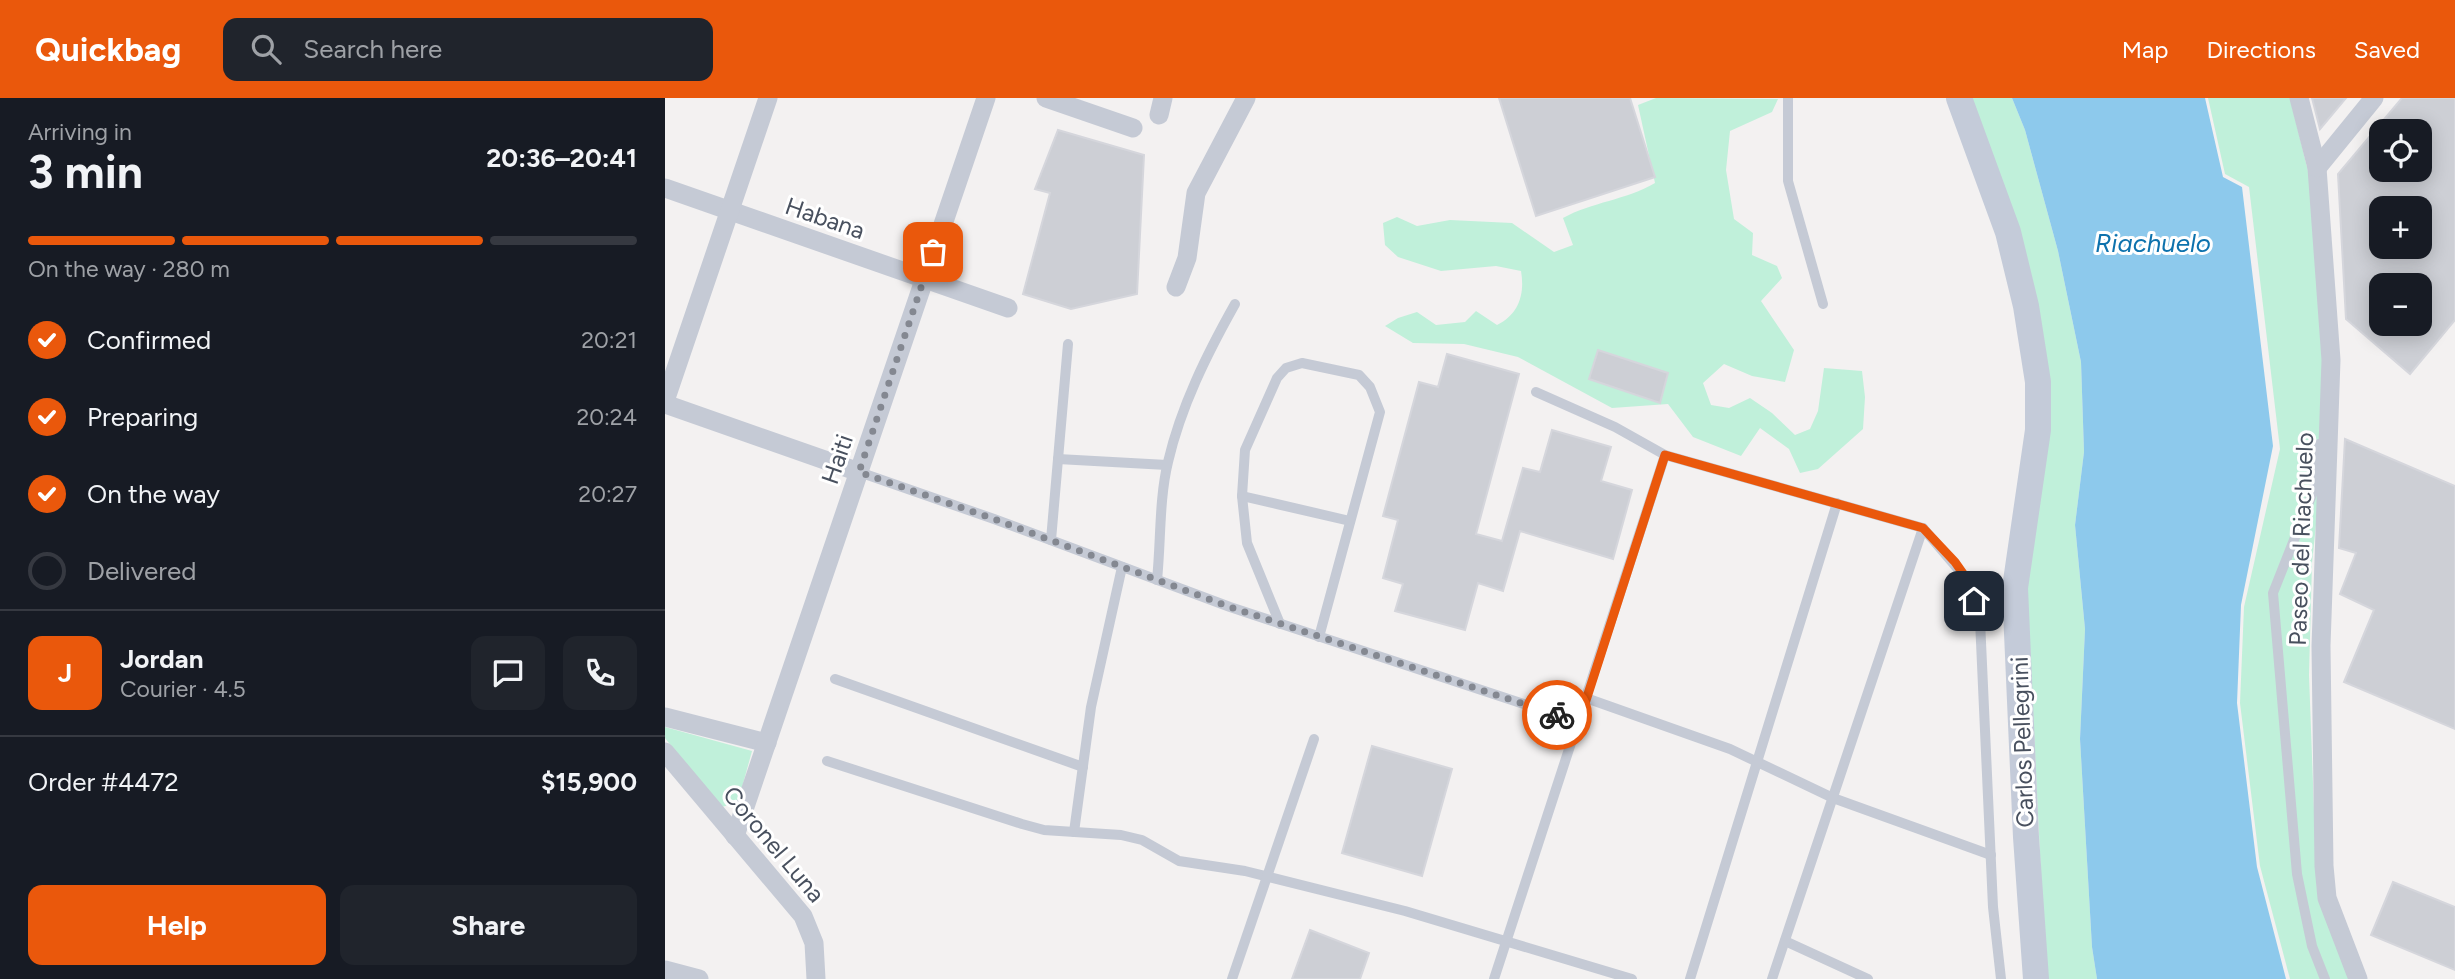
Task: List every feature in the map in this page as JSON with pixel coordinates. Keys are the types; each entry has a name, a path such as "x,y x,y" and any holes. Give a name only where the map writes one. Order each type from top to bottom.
{"street":[{"path":"768,98 732,211 665,402 859,472"},
{"name":"Haiti","path":"736,835 986,98"},
{"path":"1046,98 1133,128"},
{"path":"1176,287 1187,258 1196,193 1246,98"},
{"name":"Carlos Pellegrini","path":"1959,98 2008,232 2026,306 2038,382 2038,430 2015,588 2026,837 2036,979"},
{"name":"Paseo del Riachuelo","path":"2299,98 2317,168 2331,360 2322,646 2324,866 2327,898 2358,979"},
{"path":"2317,168 2374,98"},
{"name":"Habana","path":"665,188 1009,308"},
{"path":"665,717 767,743"},
{"name":"Coronel Luna","path":"665,752 809,926 814,943 816,979"},
{"path":"665,970 699,979"}],"lane":[{"path":"1788,98 1788,181 1823,304"},
{"path":"1157,580 1167,465 1186,404 1207,355 1235,304"},
{"path":"1051,540 1068,344"},
{"path":"1280,624 1247,543 1242,496 1245,450 1277,378 1286,368 1302,363 1359,375 1370,387 1380,412 1319,637"},
{"path":"1536,392 1615,427 1665,455 1923,528 1969,582 1980,620 1991,855 2001,979"},
{"path":"2325,979 2312,946 2297,874 2273,593 2313,492 2319,444 2330,445"},
{"path":"1494,979 1665,455"},
{"path":"1058,459 1167,465"},
{"path":"859,472 1280,624 1579,722"},
{"path":"1242,496 1350,521"},
{"path":"1690,979 1837,503"},
{"path":"1772,979 1923,528"},
{"path":"1074,832 1091,707 1122,567"},
{"path":"835,680 1083,767"},
{"path":"1586,698 1730,749 1833,798 1991,855"},
{"path":"1232,979 1314,739"},
{"path":"827,761 1021,824 1128,836 1142,840 1179,862 1266,876 1405,911 1632,979"},
{"path":"1785,941 1868,979"}],"green space":[{"path":"1656,98 1778,99 1772,112 1730,131 1726,170 1734,219 1753,233 1752,255 1777,266 1782,278 1761,301 1794,350 1785,382 1752,376 1724,364 1703,383 1711,405 1729,408 1750,398 1772,413 1795,435 1810,429 1818,411 1824,368 1862,371 1865,397 1863,429 1818,469 1800,473 1789,449 1760,428 1741,456 1693,437 1668,404 1612,408 1518,357 1464,344 1413,343 1385,326 1398,318 1417,312 1436,325 1465,322 1476,311 1497,325 1511,315 1519,302 1522,279 1521,271 1496,266 1441,271 1398,257 1385,245 1383,223 1397,217 1417,226 1450,220 1512,223 1554,252 1573,245 1563,218 1655,183 1638,105"},
{"path":"1968,98 2012,98 2025,130 2058,251 2081,362 2084,452 2075,525 2085,629 2080,739 2092,947 2097,979 2046,979 2027,585 2050,407"},
{"path":"2208,98 2290,98 2309,175 2316,229 2323,361 2324,449 2312,563 2309,675 2317,891 2350,979 2290,979 2260,866 2240,703 2244,607 2280,449 2249,187 2225,174"},
{"path":"665,727 752,751 738,802 722,807 715,801 665,738"}],"water":[{"name":"Riachuelo","path":"2012,98 2205,98 2223,177 2242,187 2273,446 2241,605 2237,703 2257,867 2286,979 2097,979 2092,947 2080,739 2085,629 2075,525 2084,452 2081,362 2058,251 2025,130"}],"building":[{"path":"1499,98 1630,98 1655,177 1536,216"},
{"path":"2312,98 2346,98 2320,129"},
{"path":"2402,98 2455,98 2455,320 2410,374 2346,319 2338,174 2369,137 2369,182 2432,182 2432,119 2384,119"},
{"path":"1058,130 1144,155 1137,294 1071,309 1023,294 1050,193 1035,189"},
{"path":"1598,350 1668,373 1660,403 1589,379"},
{"path":"1447,354 1519,374 1476,534 1502,541 1523,468 1540,472 1552,430 1611,447 1601,481 1632,490 1613,559 1520,531 1503,591 1478,583 1465,630 1395,611 1403,584 1383,578 1398,520 1383,516 1419,382 1438,387"},
{"path":"2345,439 2455,486 2455,729 2344,682 2374,610 2340,594 2356,553 2339,548"},
{"path":"1372,746 1452,769 1422,876 1342,853"},
{"path":"2393,882 2455,907 2455,970 2371,935"},
{"path":"1310,930 1369,953 1360,979 1292,979"}],"way so far":[{"path":"933,252 859,472 1230,607 1557,715"}],"route":[{"path":"1557,715 1579,722 1665,455 1923,528 1955,562 1969,582 1974,601"}]}
